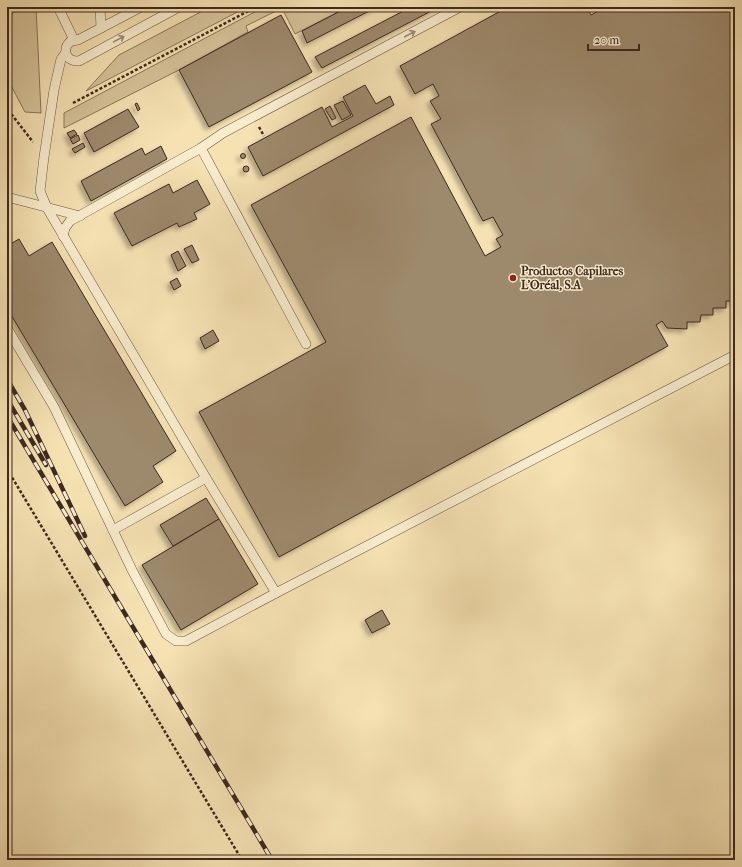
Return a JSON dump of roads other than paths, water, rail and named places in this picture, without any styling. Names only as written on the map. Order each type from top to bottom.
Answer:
[{"type":"lane","points":[[58,7],[74,40]]},
{"type":"lane","points":[[100,7],[101,28]]},
{"type":"lane","points":[[141,7],[78,40],[71,41],[66,46],[66,54],[69,59],[79,61],[179,7]]},
{"type":"lane","points":[[63,236],[65,228],[70,222],[200,148],[223,133],[460,7]]},
{"type":"lane","points":[[66,54],[62,59],[54,90],[40,191],[47,208],[63,236],[276,593]]},
{"type":"lane","points":[[200,148],[306,344]]},
{"type":"lane","points":[[7,197],[80,216]]},
{"type":"lane","points":[[7,328],[54,407],[132,570],[166,634],[176,641],[186,640],[735,355]]},
{"type":"lane","points":[[113,530],[206,478]]},
{"type":"railway","points":[[7,379],[25,410],[85,536]]},
{"type":"railway","points":[[7,399],[46,465]]},
{"type":"railway","points":[[7,416],[272,860]]},
{"type":"place","name":"Productos Capilares L'Oréal, S.A","points":[[513,278]]}]
